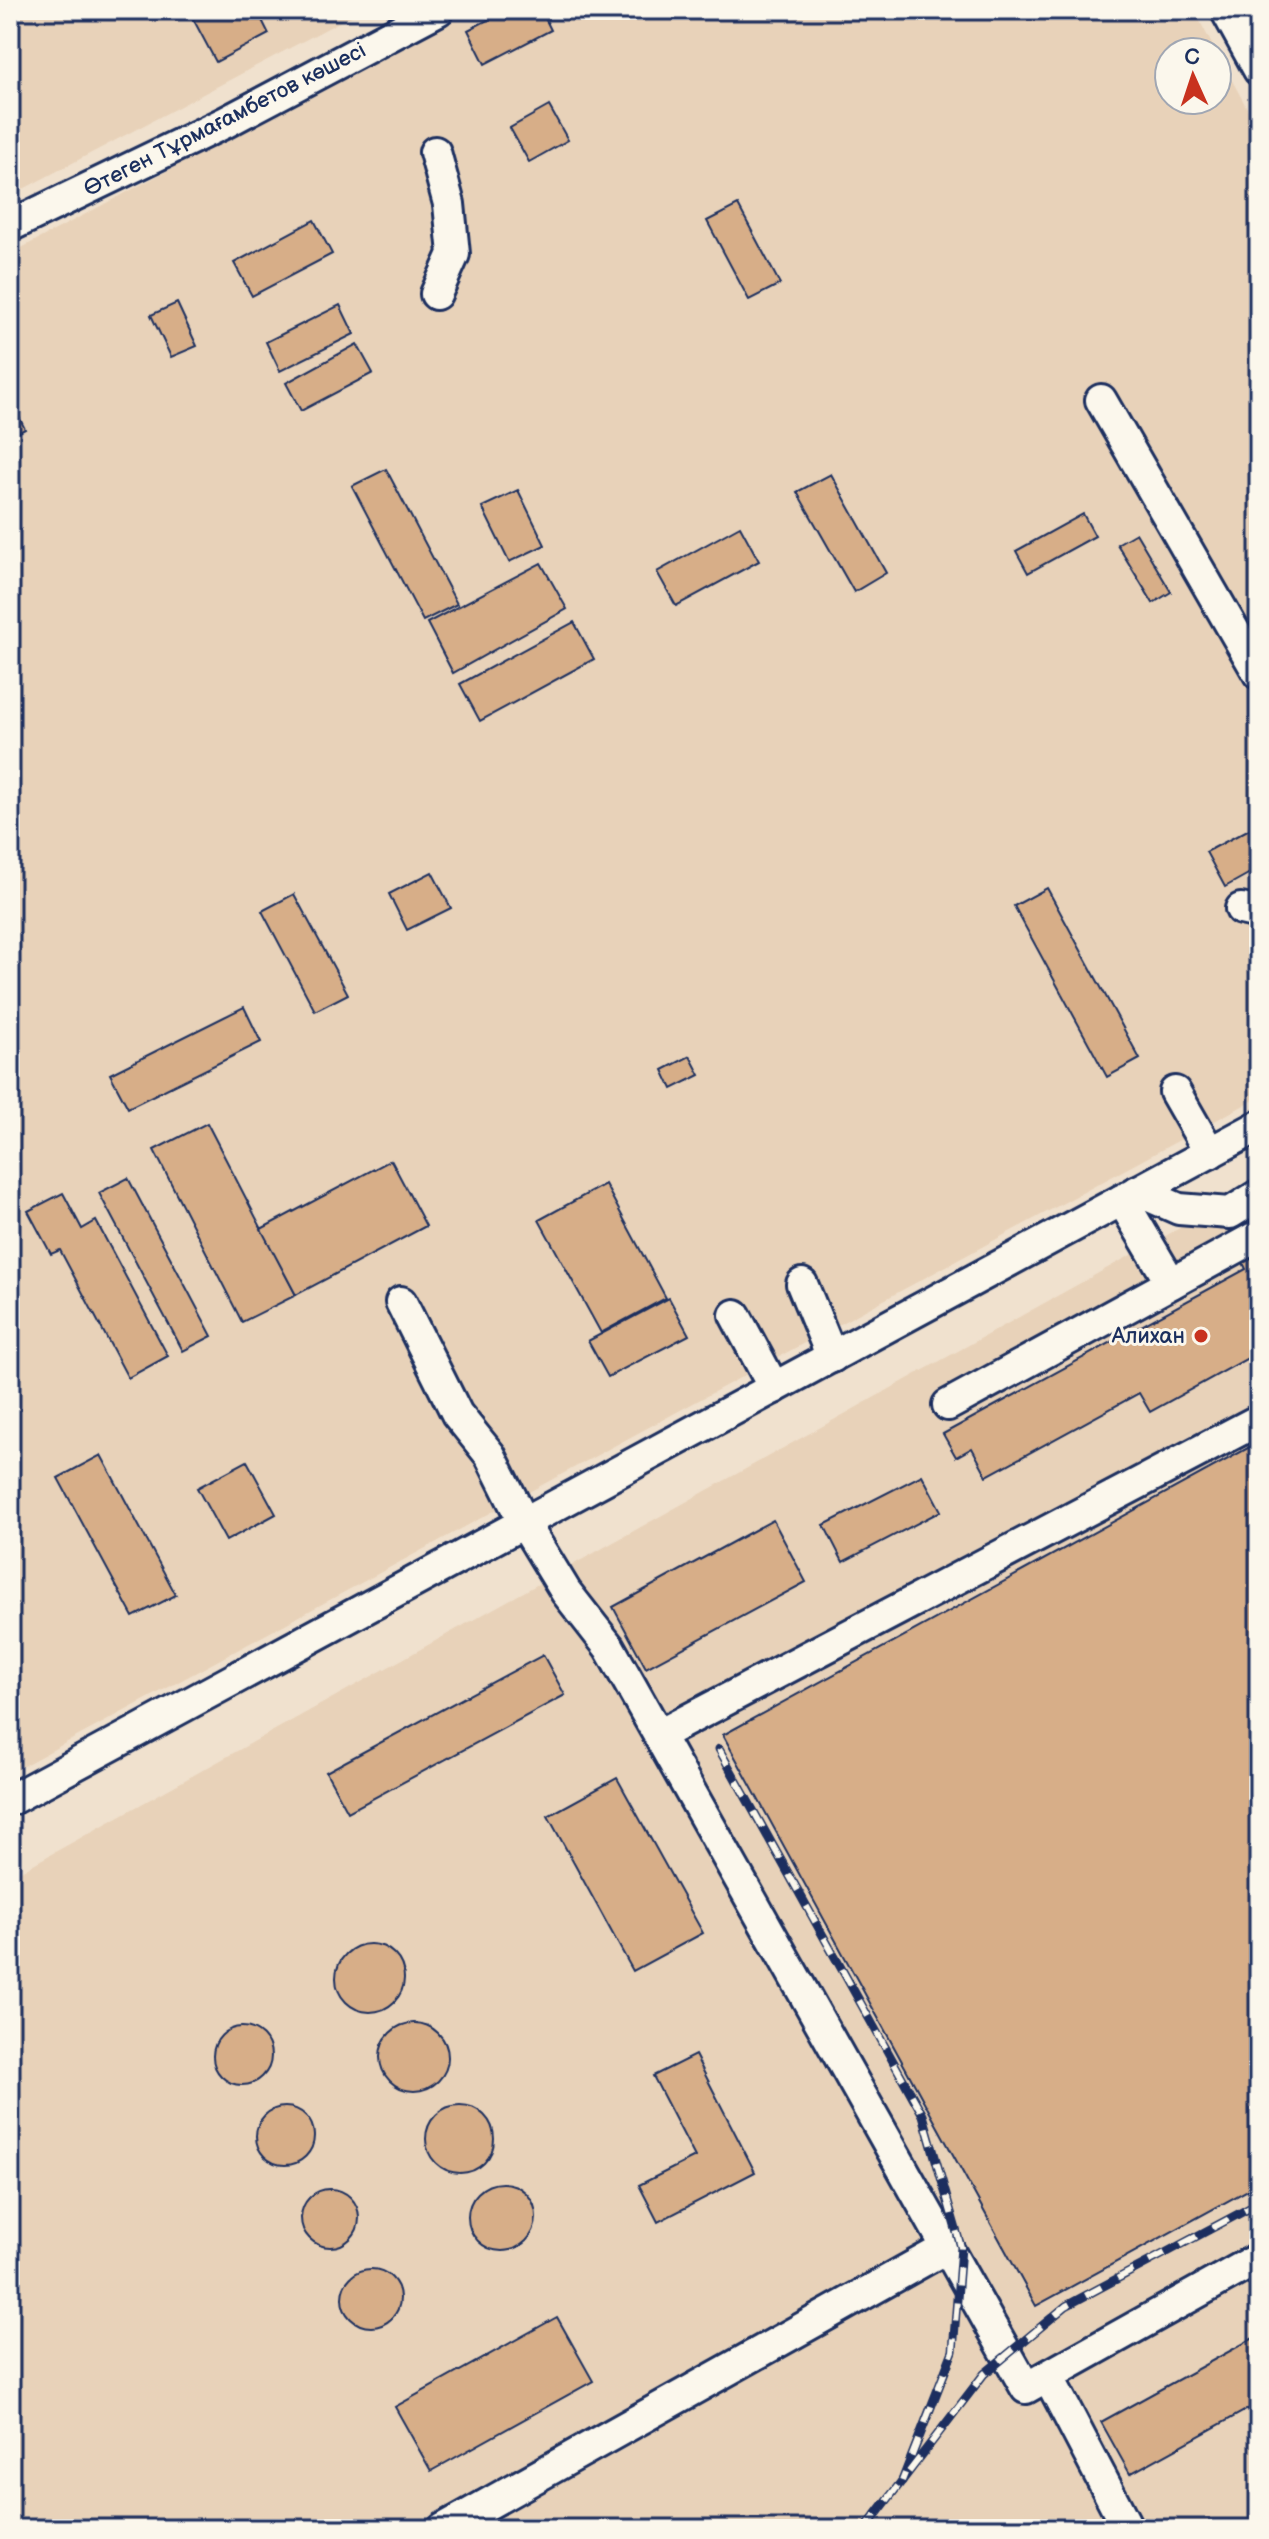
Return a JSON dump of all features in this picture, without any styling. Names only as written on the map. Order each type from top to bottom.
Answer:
[{"type":"street","name":"Өтеген Тұрмағамбетов көшесі","points":[[10,226],[226,122],[438,10]]},
{"type":"street","points":[[1226,10],[1259,70]]},
{"type":"street","points":[[435,152],[449,204],[454,254],[436,294]]},
{"type":"street","points":[[1101,400],[1259,674]]},
{"type":"street","points":[[1175,1092],[1210,1153]]},
{"type":"street","points":[[10,1800],[1259,1126]]},
{"type":"street","points":[[1130,1196],[1179,1209],[1230,1213],[1259,1195]]},
{"type":"street","points":[[1130,1196],[1171,1283]]},
{"type":"street","points":[[948,1405],[1254,1238]]},
{"type":"street","points":[[802,1284],[832,1357]]},
{"type":"street","points":[[401,1302],[457,1414],[490,1455],[524,1523],[566,1592],[609,1647],[1026,2388],[1259,2258]]},
{"type":"street","points":[[735,1315],[774,1388]]},
{"type":"street","points":[[659,1735],[1259,1420]]},
{"type":"street","points":[[443,2529],[946,2248]]},
{"type":"street","points":[[1048,2376],[1128,2529]]},
{"type":"shaded area","points":[[10,10],[362,10],[10,196]]},
{"type":"shaded area","points":[[471,10],[1194,10],[1208,36],[1153,36],[1153,116],[1233,116],[1233,82],[1259,130],[1259,1097],[10,1773],[10,254]]},
{"type":"shaded area","points":[[1259,1184],[1259,2529],[10,2529],[10,1877]]},
{"type":"building","points":[[201,10],[257,10],[269,34],[216,62],[191,15]]},
{"type":"building","points":[[507,10],[541,10],[551,30],[485,64],[468,30]]},
{"type":"building","points":[[549,106],[568,140],[529,162],[510,128]]},
{"type":"building","points":[[738,205],[780,284],[749,300],[707,221]]},
{"type":"building","points":[[314,220],[332,254],[252,296],[234,263]]},
{"type":"building","points":[[177,303],[197,346],[171,357],[151,315]]},
{"type":"building","points":[[340,305],[354,334],[280,371],[266,342]]},
{"type":"building","points":[[357,344],[373,373],[301,411],[286,383]]},
{"type":"building","points":[[10,399],[25,429],[10,437]]},
{"type":"building","points":[[386,469],[457,604],[423,621],[352,486]]},
{"type":"building","points":[[831,474],[886,573],[854,592],[797,492]]},
{"type":"building","points":[[518,490],[545,545],[509,562],[482,507]]},
{"type":"building","points":[[1083,514],[1095,536],[1028,573],[1016,551]]},
{"type":"building","points":[[740,526],[759,561],[676,606],[657,572]]},
{"type":"building","points":[[1136,533],[1171,592],[1153,603],[1117,544]]},
{"type":"building","points":[[541,563],[567,609],[453,673],[427,623]]},
{"type":"building","points":[[574,622],[594,659],[480,721],[460,684]]},
{"type":"building","points":[[1259,824],[1259,868],[1225,887],[1206,852]]},
{"type":"building","points":[[432,872],[451,908],[407,930],[389,894]]},
{"type":"building","points":[[1047,888],[1140,1059],[1107,1077],[1014,906]]},
{"type":"building","points":[[294,894],[348,994],[315,1011],[262,911]]},
{"type":"building","points":[[244,1007],[261,1042],[128,1108],[110,1074]]},
{"type":"building","points":[[690,1056],[700,1075],[672,1089],[663,1070]]},
{"type":"building","points":[[207,1123],[296,1295],[242,1322],[154,1150]]},
{"type":"building","points":[[391,1160],[426,1226],[296,1295],[261,1229]]},
{"type":"building","points":[[128,1178],[212,1336],[183,1351],[99,1193]]},
{"type":"building","points":[[605,1184],[666,1298],[601,1333],[539,1220]]},
{"type":"building","points":[[63,1193],[82,1229],[96,1221],[168,1356],[128,1378],[60,1250],[51,1254],[28,1211]]},
{"type":"building","points":[[1259,1245],[1259,1352],[1150,1412],[1139,1393],[987,1476],[972,1448],[956,1457],[943,1434],[1246,1269],[1240,1256]]},
{"type":"building","points":[[669,1298],[689,1335],[608,1377],[588,1341]]},
{"type":"building","points":[[1259,1442],[1259,2184],[1036,2306],[723,1735]]},
{"type":"building","points":[[101,1455],[176,1595],[133,1617],[58,1478]]},
{"type":"building","points":[[247,1461],[276,1514],[226,1541],[197,1488]]},
{"type":"building","points":[[922,1475],[941,1511],[843,1562],[824,1525]]},
{"type":"building","points":[[773,1520],[806,1582],[646,1668],[613,1607]]},
{"type":"building","points":[[543,1655],[565,1695],[348,1812],[326,1772]]},
{"type":"building","points":[[617,1778],[703,1933],[633,1971],[548,1816]]},
{"type":"building","points":[[363,1944],[377,1944],[389,1949],[399,1959],[404,1978],[399,1997],[389,2007],[377,2012],[363,2012],[351,2007],[341,1997],[336,1985],[336,1971],[341,1959],[351,1949]]},
{"type":"building","points":[[407,2023],[421,2023],[433,2028],[443,2038],[448,2057],[443,2076],[433,2086],[421,2091],[407,2091],[395,2086],[385,2076],[380,2064],[380,2050],[385,2038],[395,2028]]},
{"type":"building","points":[[242,2027],[263,2035],[271,2056],[263,2077],[242,2085],[221,2077],[213,2056],[221,2035]]},
{"type":"building","points":[[695,2055],[755,2172],[658,2222],[639,2185],[695,2157],[653,2076]]},
{"type":"building","points":[[453,2105],[467,2105],[479,2110],[489,2120],[494,2139],[489,2158],[479,2168],[467,2173],[453,2173],[441,2168],[431,2158],[426,2146],[426,2132],[431,2120],[441,2110]]},
{"type":"building","points":[[285,2107],[306,2115],[314,2136],[306,2157],[285,2165],[264,2157],[256,2136],[264,2115]]},
{"type":"building","points":[[495,2183],[509,2183],[521,2188],[531,2198],[536,2217],[531,2236],[521,2246],[509,2251],[495,2251],[483,2246],[473,2236],[468,2224],[468,2210],[473,2198],[483,2188]]},
{"type":"building","points":[[330,2189],[351,2197],[359,2218],[351,2239],[330,2247],[309,2239],[301,2218],[309,2197]]},
{"type":"building","points":[[371,2269],[392,2277],[400,2298],[392,2319],[371,2327],[350,2319],[342,2298],[350,2277]]},
{"type":"building","points":[[557,2317],[593,2381],[431,2471],[395,2407]]},
{"type":"building","points":[[1259,2335],[1259,2403],[1130,2474],[1101,2422]]},
{"type":"railway","points":[[719,1749],[923,2115],[961,2247],[953,2351],[902,2481]]},
{"type":"railway","points":[[865,2529],[984,2374],[1066,2306],[1259,2203]]},
{"type":"place","name":"Алихан","points":[[1201,1336]]}]
